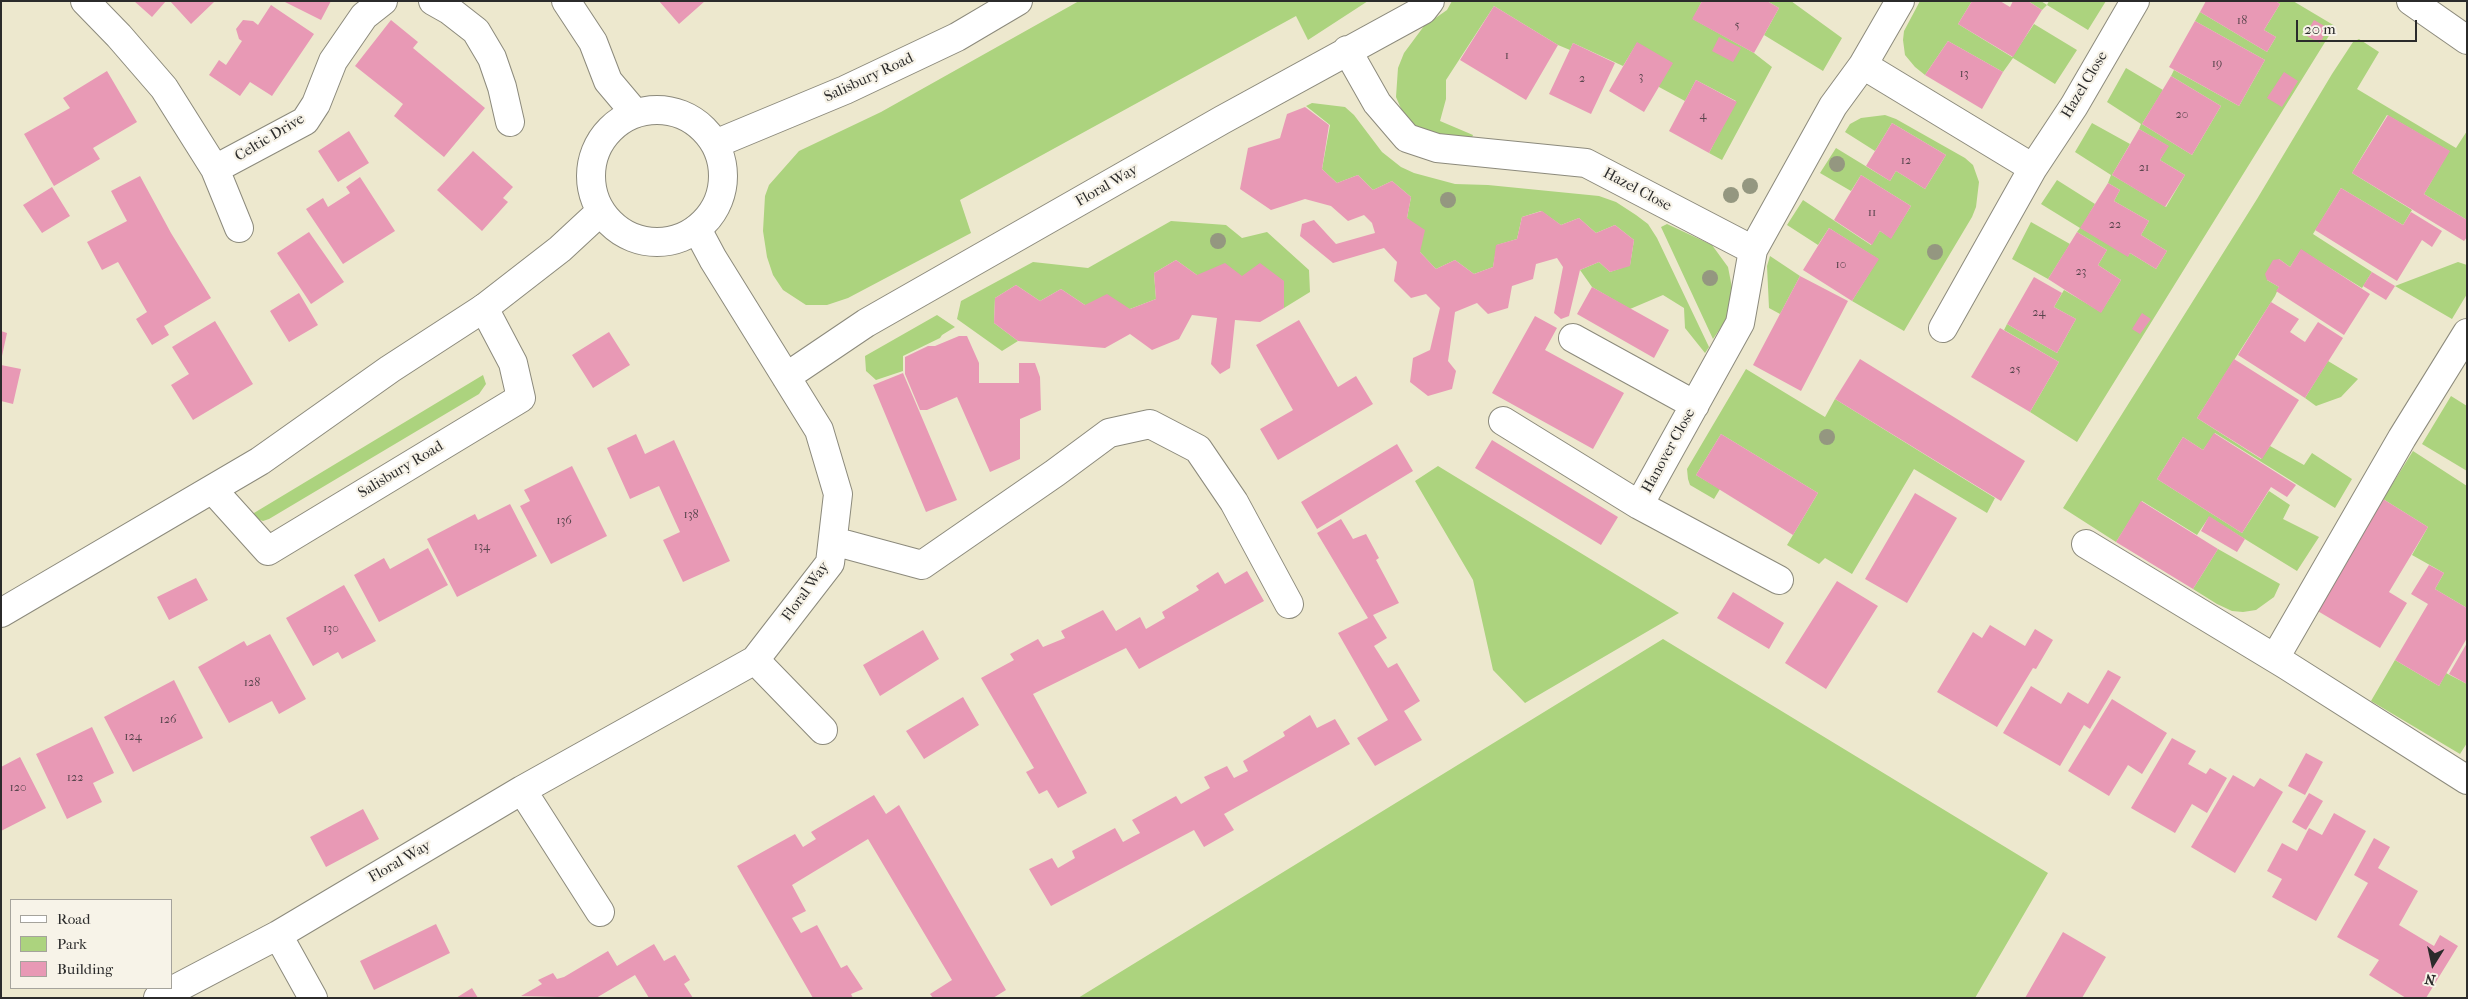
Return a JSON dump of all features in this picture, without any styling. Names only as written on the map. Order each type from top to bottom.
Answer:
[{"type":"street","points":[[85,1],[119,36],[164,88],[215,169],[239,228]]},
{"type":"street","name":"Celtic Drive","points":[[215,169],[304,120],[316,104],[334,61],[364,16],[383,1]]},
{"type":"street","points":[[433,1],[449,10],[476,31],[492,58],[502,87],[510,122]]},
{"type":"street","points":[[566,1],[593,42],[608,80],[635,113]]},
{"type":"street","name":"Salisbury Road","points":[[715,144],[845,90],[957,37],[1018,1]]},
{"type":"street","name":"Floral Way","points":[[786,377],[866,323],[1312,70],[1423,10],[1430,1]]},
{"type":"street","points":[[1753,250],[1833,106],[1863,65],[1900,1]]},
{"type":"street","name":"Hazel Close","points":[[1944,328],[2033,168],[2074,106],[2135,1]]},
{"type":"street","points":[[2411,1],[2467,40]]},
{"type":"street","name":"Hazel Close","points":[[1348,50],[1377,103],[1407,138],[1437,148],[1586,163],[1753,250]]},
{"type":"street","points":[[1863,65],[2033,168]]},
{"type":"street","points":[[653,110],[671,111],[679,114],[702,126],[715,144],[724,170],[722,191],[711,215],[697,229],[681,238],[663,242],[645,241],[628,236],[612,225],[601,211],[593,193],[591,173],[594,154],[604,136],[618,123],[635,113],[653,110]]},
{"type":"street","points":[[1,613],[260,461],[390,369],[484,308],[560,250],[601,211]]},
{"type":"street","name":"Floral Way","points":[[158,998],[278,935],[522,790],[755,660],[830,563],[838,494],[819,430],[718,267],[697,229]]},
{"type":"street","name":"Hanover Close","points":[[1753,250],[1740,323],[1639,505],[1779,580]]},
{"type":"street","name":"Salisbury Road","points":[[213,490],[268,551],[521,398],[513,363],[484,308]]},
{"type":"street","points":[[2275,658],[2402,438],[2467,334]]},
{"type":"street","points":[[1573,338],[1695,405]]},
{"type":"street","points":[[1503,421],[1639,505]]},
{"type":"street","points":[[833,541],[922,565],[1056,473],[1109,433],[1150,424],[1198,449],[1234,502],[1289,604]]},
{"type":"street","points":[[2086,544],[2275,658],[2467,780]]},
{"type":"street","points":[[755,660],[823,730]]},
{"type":"street","points":[[522,790],[600,912]]},
{"type":"street","points":[[278,935],[313,998]]},
{"type":"green space","points":[[1079,1],[1368,1],[1308,40],[1296,16],[960,200],[971,233],[848,298],[827,305],[806,305],[783,290],[773,275],[767,257],[763,231],[765,196],[769,185],[799,151],[881,112]]},
{"type":"green space","points":[[1452,1],[1702,1],[1693,19],[1754,53],[1772,67],[1722,160],[1709,153],[1736,101],[1696,80],[1685,101],[1659,87],[1637,43],[1623,66],[1573,43],[1570,50],[1558,45],[1494,6],[1446,80],[1446,99],[1440,121],[1473,135],[1469,145],[1444,144],[1412,125],[1402,111],[1396,97],[1398,68],[1404,53],[1424,26],[1447,10]]},
{"type":"green space","points":[[1767,1],[1791,1],[1842,38],[1823,71],[1764,35],[1779,8]]},
{"type":"green space","points":[[1920,1],[1972,1],[1958,24],[2012,57],[2034,24],[2077,50],[2055,84],[2013,58],[2003,72],[1948,41],[1925,75],[1905,55],[1903,40],[1904,31]]},
{"type":"green space","points":[[2028,1],[2041,1],[2047,5],[2042,10]]},
{"type":"green space","points":[[2049,1],[2106,1],[2088,30],[2047,5]]},
{"type":"green space","points":[[2276,1],[2293,1],[2335,26],[2077,442],[2030,412],[2059,362],[2004,330],[2007,324],[2057,353],[2076,319],[2054,307],[2064,290],[2101,312],[2121,280],[2098,265],[2107,250],[2077,232],[2080,228],[2041,204],[2057,180],[2095,204],[2081,228],[2128,256],[2130,253],[2156,269],[2167,251],[2141,235],[2149,221],[2114,201],[2120,190],[2108,183],[2111,175],[2075,152],[2092,123],[2130,144],[2112,175],[2166,207],[2185,175],[2160,160],[2168,146],[2139,129],[2141,124],[2107,102],[2126,68],[2163,90],[2142,124],[2192,155],[2221,106],[2171,76],[2174,70],[2239,106],[2265,60],[2195,21],[2200,12],[2267,52],[2276,37],[2264,30],[2280,4]]},
{"type":"green space","points":[[2359,39],[2379,52],[2357,89],[2456,148],[2467,131],[2467,220],[2424,194],[2449,151],[2387,115],[2352,173],[2412,210],[2403,225],[2341,188],[2313,234],[2372,272],[2362,288],[2301,250],[2290,267],[2279,259],[2267,280],[2279,287],[2275,296],[2197,418],[2261,459],[2270,446],[2304,465],[2312,453],[2352,479],[2335,508],[2215,433],[2203,450],[2183,437],[2157,479],[2242,533],[2269,491],[2290,505],[2283,519],[2319,537],[2297,571],[2209,517],[2197,535],[2142,501],[2116,542],[2063,508],[2257,199],[2332,74],[2353,42]]},
{"type":"green space","points":[[1312,103],[1345,107],[1354,115],[1382,152],[1401,167],[1414,173],[1455,184],[1488,185],[1599,196],[1616,202],[1648,224],[1657,238],[1709,347],[1705,353],[1685,328],[1684,308],[1663,295],[1630,309],[1592,287],[1580,270],[1599,262],[1610,272],[1630,265],[1634,240],[1615,225],[1596,233],[1579,218],[1561,225],[1541,211],[1522,217],[1517,239],[1497,245],[1493,267],[1474,274],[1455,260],[1436,269],[1420,252],[1407,218],[1411,197],[1392,181],[1373,190],[1358,175],[1337,183],[1322,169],[1330,125],[1306,106]]},
{"type":"green space","points":[[1885,115],[1896,119],[1965,158],[1973,165],[1979,182],[1976,207],[1972,217],[1904,331],[1852,301],[1878,259],[1829,228],[1818,245],[1787,225],[1803,200],[1871,245],[1880,231],[1891,238],[1911,206],[1861,175],[1851,191],[1820,173],[1836,148],[1890,181],[1896,171],[1925,189],[1946,155],[1892,123],[1875,151],[1845,132],[1850,124],[1861,118]]},
{"type":"green space","points":[[1171,221],[1226,225],[1242,238],[1267,232],[1309,270],[1310,292],[1284,308],[1284,281],[1242,276],[1197,275],[1176,260],[1154,273],[1156,299],[1130,309],[1085,305],[1061,289],[1040,301],[1016,285],[995,298],[994,323],[1018,341],[1002,351],[957,319],[961,301],[1033,262],[1088,268]]},
{"type":"green space","points":[[2031,222],[2070,244],[2048,279],[2012,259]]},
{"type":"green space","points":[[1667,224],[1712,245],[1728,267],[1734,298],[1732,311],[1713,339],[1661,227]]},
{"type":"green space","points":[[1770,256],[1800,276],[1780,314],[1769,308],[1767,266]]},
{"type":"green space","points":[[2458,262],[2467,265],[2467,294],[2452,319],[2395,286]]},
{"type":"green space","points":[[937,315],[955,327],[940,338],[903,356],[903,371],[876,380],[866,371],[865,356]]},
{"type":"green space","points":[[2328,361],[2358,379],[2341,397],[2316,406],[2305,398]]},
{"type":"green space","points":[[1746,369],[1825,417],[1835,399],[1995,498],[1987,513],[1914,469],[1852,574],[1825,558],[1819,564],[1787,545],[1818,493],[1721,434],[1696,475],[1720,489],[1714,499],[1690,485],[1688,479],[1687,469]]},
{"type":"green space","points":[[483,375],[486,384],[479,394],[269,519],[263,521],[249,516]]},
{"type":"green space","points":[[2451,396],[2467,406],[2467,471],[2422,444]]},
{"type":"green space","points":[[2413,451],[2467,486],[2467,608],[2435,589],[2444,573],[2412,555],[2428,527],[2383,499]]},
{"type":"green space","points":[[1438,466],[1679,613],[1525,703],[1493,670],[1473,580],[1415,481]]},
{"type":"green space","points":[[2218,549],[2280,584],[2274,597],[2256,610],[2232,611],[2193,589]]},
{"type":"green space","points":[[1663,639],[2048,873],[1975,998],[1078,998]]},
{"type":"green space","points":[[2395,660],[2439,686],[2446,673],[2467,684],[2467,743],[2460,754],[2371,701]]},
{"type":"building","points":[[134,1],[166,1],[152,17]]},
{"type":"building","points":[[170,1],[213,1],[214,2],[191,24]]},
{"type":"building","points":[[283,1],[331,1],[321,20]]},
{"type":"building","points":[[659,1],[705,1],[679,24]]},
{"type":"building","points":[[1702,1],[1767,1],[1779,8],[1754,53],[1692,19]]},
{"type":"building","points":[[1972,1],[2000,1],[2010,7],[2013,1],[2028,1],[2042,10],[2013,57],[1958,24]]},
{"type":"building","points":[[2206,1],[2276,1],[2280,4],[2264,30],[2276,37],[2267,52],[2200,12]]},
{"type":"building","points":[[271,5],[314,34],[272,96],[250,82],[240,96],[209,75],[219,60],[226,65],[242,41],[239,39],[236,29],[243,20],[253,21],[258,25]]},
{"type":"building","points":[[1494,6],[1558,45],[1526,100],[1460,60]]},
{"type":"building","points":[[391,20],[418,42],[413,48],[485,108],[444,157],[394,116],[403,104],[355,66]]},
{"type":"building","points":[[2314,20],[2328,28],[2320,43],[2305,35]]},
{"type":"building","points":[[2195,21],[2265,60],[2239,106],[2169,67]]},
{"type":"building","points":[[1719,37],[1741,48],[1733,62],[1712,51]]},
{"type":"building","points":[[1948,41],[2003,72],[1982,109],[1925,75]]},
{"type":"building","points":[[1637,42],[1673,63],[1644,112],[1609,91]]},
{"type":"building","points":[[1573,43],[1615,63],[1591,114],[1549,94]]},
{"type":"building","points":[[107,71],[137,122],[93,148],[100,159],[54,186],[24,134],[70,108],[63,98]]},
{"type":"building","points":[[2284,72],[2298,81],[2282,107],[2267,98]]},
{"type":"building","points":[[2171,76],[2221,106],[2192,155],[2142,124]]},
{"type":"building","points":[[1696,80],[1737,102],[1709,153],[1669,131]]},
{"type":"building","points":[[1305,107],[1329,125],[1322,169],[1337,183],[1358,175],[1373,190],[1392,181],[1411,197],[1407,218],[1425,230],[1420,252],[1436,269],[1455,260],[1474,274],[1493,267],[1496,245],[1517,239],[1522,217],[1542,211],[1561,225],[1579,218],[1596,233],[1615,225],[1634,240],[1630,266],[1610,272],[1599,262],[1580,270],[1569,316],[1561,319],[1554,313],[1563,267],[1557,258],[1536,264],[1533,279],[1512,286],[1508,308],[1488,314],[1477,303],[1455,312],[1448,361],[1456,371],[1452,389],[1428,396],[1410,382],[1413,358],[1430,350],[1440,308],[1426,294],[1411,298],[1394,281],[1397,262],[1384,248],[1333,263],[1300,236],[1302,224],[1314,220],[1336,244],[1375,233],[1372,223],[1364,215],[1348,221],[1331,206],[1305,199],[1271,210],[1240,189],[1248,148],[1280,138],[1287,114]]},
{"type":"building","points":[[2388,115],[2450,151],[2424,194],[2467,220],[2467,237],[2464,241],[2352,173]]},
{"type":"building","points":[[1892,123],[1946,155],[1925,189],[1896,171],[1890,181],[1866,166]]},
{"type":"building","points":[[2139,129],[2169,146],[2160,160],[2185,175],[2165,207],[2112,175]]},
{"type":"building","points":[[349,131],[369,163],[338,182],[318,151]]},
{"type":"building","points":[[473,151],[513,187],[503,198],[508,202],[482,231],[437,190]]},
{"type":"building","points":[[1861,175],[1911,206],[1891,239],[1880,231],[1872,245],[1834,220]]},
{"type":"building","points":[[140,176],[171,233],[211,298],[164,326],[169,335],[152,345],[136,319],[147,312],[118,262],[102,270],[87,242],[127,221],[111,191]]},
{"type":"building","points":[[360,177],[395,231],[343,264],[306,209],[323,198],[328,207],[350,193],[346,187]]},
{"type":"building","points":[[2108,183],[2120,190],[2114,201],[2149,221],[2141,235],[2167,251],[2156,269],[2130,253],[2128,257],[2080,228]]},
{"type":"building","points":[[52,187],[70,216],[42,233],[23,205]]},
{"type":"building","points":[[2341,188],[2403,225],[2411,212],[2442,231],[2432,247],[2422,240],[2397,281],[2315,230]]},
{"type":"building","points":[[1829,228],[1879,259],[1852,301],[1803,270]]},
{"type":"building","points":[[309,232],[344,282],[311,304],[277,253]]},
{"type":"building","points":[[2077,232],[2107,250],[2098,265],[2121,280],[2101,313],[2048,279]]},
{"type":"building","points":[[2301,249],[2370,294],[2344,335],[2276,291],[2279,287],[2267,280],[2265,274],[2273,260],[2279,259],[2290,267]]},
{"type":"building","points":[[1176,260],[1197,275],[1225,263],[1242,276],[1260,263],[1284,281],[1284,308],[1260,322],[1235,320],[1230,368],[1220,374],[1211,364],[1217,318],[1192,315],[1179,339],[1152,350],[1130,334],[1105,348],[1018,341],[994,323],[995,298],[1016,285],[1040,301],[1061,289],[1085,305],[1107,294],[1130,309],[1156,299],[1154,273]]},
{"type":"building","points":[[2372,272],[2395,286],[2386,300],[2363,286]]},
{"type":"building","points":[[1800,276],[1848,301],[1801,391],[1753,365]]},
{"type":"building","points":[[2034,277],[2062,293],[2054,307],[2076,319],[2057,353],[2007,324]]},
{"type":"building","points":[[1592,287],[1669,330],[1654,358],[1577,314]]},
{"type":"building","points":[[299,293],[318,325],[289,342],[270,311]]},
{"type":"building","points":[[2271,302],[2299,319],[2290,332],[2305,342],[2318,322],[2343,338],[2305,398],[2238,355]]},
{"type":"building","points":[[2142,313],[2151,319],[2140,334],[2132,329]]},
{"type":"building","points":[[1535,316],[1557,328],[1545,350],[1624,393],[1593,449],[1492,393]]},
{"type":"building","points":[[1299,320],[1338,387],[1356,376],[1373,404],[1278,460],[1260,429],[1293,410],[1256,345]]},
{"type":"building","points":[[215,321],[253,384],[193,420],[171,385],[189,374],[172,347]]},
{"type":"building","points":[[2000,328],[2059,362],[2030,412],[1971,377]]},
{"type":"building","points":[[1,331],[7,333],[2,356],[1,356]]},
{"type":"building","points":[[609,332],[630,365],[593,388],[572,355]]},
{"type":"building","points":[[959,336],[967,336],[979,363],[979,383],[1019,383],[1019,363],[1035,363],[1040,377],[1041,410],[1020,419],[1020,459],[990,472],[957,397],[927,410],[920,410],[905,374],[905,357],[928,346],[935,346]]},
{"type":"building","points":[[1860,359],[2025,461],[2001,501],[1835,399]]},
{"type":"building","points":[[2234,359],[2299,400],[2262,459],[2197,418]]},
{"type":"building","points":[[1,365],[21,369],[13,404],[1,401]]},
{"type":"building","points":[[903,373],[957,500],[926,512],[873,385]]},
{"type":"building","points":[[2214,433],[2296,485],[2287,497],[2271,487],[2242,533],[2157,479],[2183,437],[2203,450]]},
{"type":"building","points":[[636,434],[645,454],[674,440],[730,561],[683,582],[663,540],[680,532],[659,486],[630,499],[607,448]]},
{"type":"building","points":[[1721,434],[1818,493],[1793,535],[1696,475]]},
{"type":"building","points":[[1492,440],[1618,517],[1601,545],[1475,468]]},
{"type":"building","points":[[1397,444],[1413,471],[1317,529],[1301,502]]},
{"type":"building","points":[[572,466],[607,536],[551,564],[520,506],[530,501],[524,490]]},
{"type":"building","points":[[1915,493],[1957,518],[1907,603],[1865,579]]},
{"type":"building","points":[[2383,499],[2428,527],[2389,592],[2407,603],[2380,648],[2316,610]]},
{"type":"building","points":[[2141,501],[2218,549],[2193,589],[2116,542]]},
{"type":"building","points":[[510,504],[537,556],[457,597],[427,539],[475,514],[478,520]]},
{"type":"building","points":[[2209,516],[2245,539],[2237,552],[2201,531]]},
{"type":"building","points":[[1341,519],[1353,539],[1366,534],[1379,558],[1376,560],[1399,603],[1373,615],[1387,638],[1374,646],[1388,668],[1397,663],[1420,701],[1404,711],[1422,740],[1375,766],[1357,738],[1388,720],[1338,633],[1368,618],[1317,533]]},
{"type":"building","points":[[428,548],[448,585],[379,622],[354,575],[384,558],[390,569]]},
{"type":"building","points":[[2429,565],[2444,573],[2435,589],[2467,608],[2467,638],[2439,686],[2395,660],[2428,604],[2411,594]]},
{"type":"building","points":[[1247,571],[1264,601],[1139,669],[1126,648],[1033,694],[1087,793],[1058,808],[1047,790],[1039,794],[1026,772],[1034,768],[981,678],[1014,660],[1010,654],[1038,639],[1043,647],[1065,638],[1061,631],[1103,610],[1116,631],[1140,617],[1146,629],[1165,618],[1162,612],[1199,590],[1196,586],[1218,572],[1225,584]]},
{"type":"building","points":[[196,578],[208,600],[169,620],[157,597]]},
{"type":"building","points":[[1837,581],[1878,606],[1826,689],[1785,663]]},
{"type":"building","points":[[344,585],[376,641],[342,659],[338,652],[313,666],[286,618]]},
{"type":"building","points":[[1733,592],[1784,623],[1769,649],[1717,618]]},
{"type":"building","points":[[1990,625],[2025,646],[2035,629],[2053,640],[2036,669],[2033,668],[1997,727],[1937,692],[1973,632],[1982,638]]},
{"type":"building","points":[[923,630],[939,659],[880,696],[863,665]]},
{"type":"building","points":[[270,634],[306,699],[279,714],[272,701],[229,723],[198,667],[244,641],[247,646]]},
{"type":"building","points":[[2467,643],[2467,684],[2449,674]]},
{"type":"building","points":[[2108,670],[2121,677],[2090,729],[2084,725],[2060,766],[2003,733],[2031,686],[2061,704],[2068,692],[2088,704]]},
{"type":"building","points":[[174,680],[203,738],[133,772],[104,717]]},
{"type":"building","points":[[963,697],[979,725],[924,759],[906,731]]},
{"type":"building","points":[[2112,699],[2167,733],[2142,774],[2128,765],[2109,796],[2068,771]]},
{"type":"building","points":[[1310,715],[1317,728],[1335,719],[1350,744],[1224,814],[1234,830],[1204,847],[1194,830],[1051,906],[1029,869],[1052,858],[1058,868],[1075,858],[1072,851],[1115,828],[1123,842],[1140,833],[1132,820],[1176,796],[1181,804],[1210,788],[1204,777],[1227,766],[1234,778],[1248,771],[1243,761],[1285,736],[1283,732]]},
{"type":"building","points":[[92,727],[114,773],[93,783],[102,802],[67,819],[36,754]]},
{"type":"building","points":[[2172,738],[2196,751],[2188,764],[2206,774],[2210,768],[2227,778],[2207,813],[2192,804],[2175,833],[2131,808]]},
{"type":"building","points":[[2306,753],[2323,762],[2305,795],[2288,786]]},
{"type":"building","points":[[20,757],[46,808],[1,831],[1,767]]},
{"type":"building","points":[[2233,775],[2254,787],[2260,778],[2283,792],[2235,873],[2191,847]]},
{"type":"building","points":[[2309,793],[2323,801],[2306,830],[2292,822]]},
{"type":"building","points":[[874,795],[886,814],[899,805],[1006,990],[993,998],[933,998],[930,994],[952,980],[868,839],[792,885],[806,911],[792,918],[801,933],[817,925],[841,968],[847,965],[863,989],[851,994],[853,998],[813,998],[737,866],[795,834],[803,847],[816,839],[811,832]]},
{"type":"building","points":[[363,809],[379,839],[326,867],[310,837]]},
{"type":"building","points":[[2334,813],[2366,831],[2316,921],[2272,897],[2282,879],[2267,871],[2282,843],[2297,851],[2309,828],[2322,835]]},
{"type":"building","points":[[2374,838],[2390,847],[2378,868],[2418,891],[2399,925],[2434,946],[2440,935],[2458,946],[2426,998],[2406,998],[2369,975],[2379,960],[2337,937],[2368,883],[2354,875]]},
{"type":"building","points":[[436,924],[450,953],[374,990],[360,961]]},
{"type":"building","points":[[2063,932],[2106,957],[2082,998],[2025,998]]},
{"type":"building","points":[[654,944],[664,961],[675,955],[690,980],[684,984],[693,998],[649,998],[635,975],[596,998],[521,996],[542,984],[538,980],[553,973],[557,979],[564,977],[608,951],[617,966]]},
{"type":"building","points":[[472,988],[478,998],[456,998]]}]
